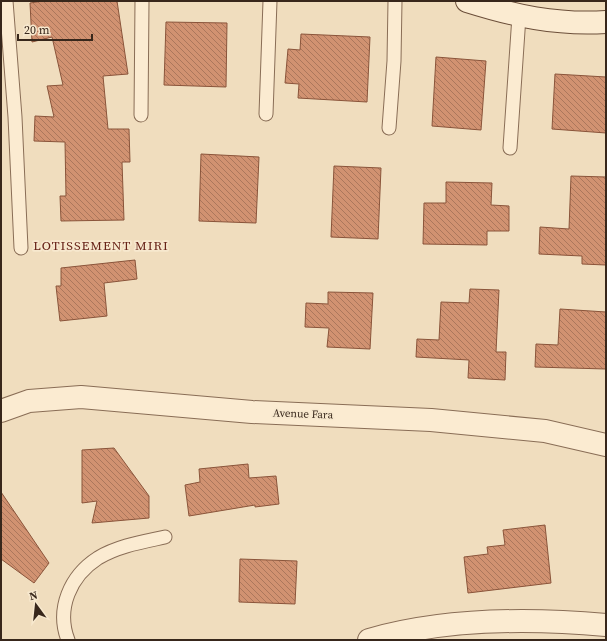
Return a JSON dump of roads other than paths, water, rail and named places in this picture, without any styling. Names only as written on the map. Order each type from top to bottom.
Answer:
[{"type":"street","points":[[467,1],[519,16],[579,24],[606,22]]},
{"type":"street","name":"Avenue Fara","points":[[1,411],[29,401],[81,397],[252,412],[430,420],[545,431],[606,445]]},
{"type":"street","points":[[369,640],[398,632],[463,624],[560,621],[606,625]]},
{"type":"lane","points":[[6,1],[15,117],[21,248]]},
{"type":"lane","points":[[141,115],[142,1]]},
{"type":"lane","points":[[266,114],[270,1]]},
{"type":"lane","points":[[389,128],[394,61],[395,1]]},
{"type":"lane","points":[[510,148],[519,16]]},
{"type":"lane","points":[[68,640],[63,615],[71,586],[81,572],[97,558],[115,550],[165,537]]},
{"type":"district","name":"LOTISSEMENT MIRI","points":[[101,245]]}]
